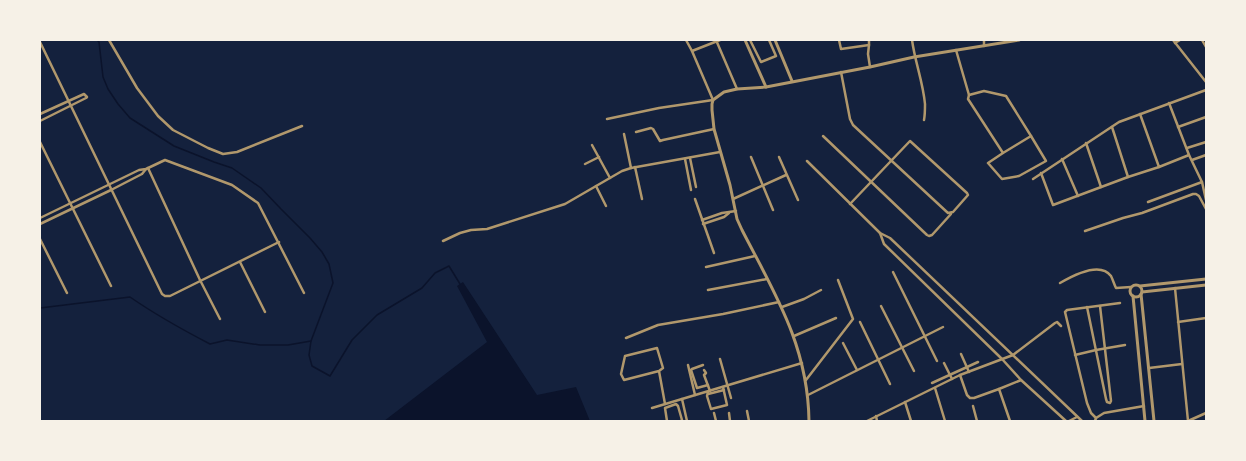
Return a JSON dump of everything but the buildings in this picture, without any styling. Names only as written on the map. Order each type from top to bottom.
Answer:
[{"type":"street","points":[[109,40],[137,88],[158,116],[173,130],[208,148],[223,154],[237,152],[302,126]]},
{"type":"street","points":[[686,40],[713,100],[712,110],[714,129],[742,230],[782,307],[794,336],[806,380],[809,421]]},
{"type":"street","points":[[692,51],[718,40],[737,89]]},
{"type":"street","points":[[745,40],[766,87]]},
{"type":"street","points":[[750,40],[761,62],[776,56],[769,40]]},
{"type":"street","points":[[775,40],[792,81]]},
{"type":"street","points":[[840,40],[842,49],[870,45]]},
{"type":"street","points":[[869,40],[870,45],[868,54],[870,67]]},
{"type":"street","points":[[912,40],[914,57],[920,74],[925,104],[924,120]]},
{"type":"street","points":[[984,40],[984,46]]},
{"type":"street","points":[[607,119],[659,108],[713,100],[724,92],[737,89],[766,87],[914,57],[1019,40]]},
{"type":"street","points":[[1180,40],[1174,41],[1206,82]]},
{"type":"street","points":[[1202,40],[1206,47]]},
{"type":"street","points":[[40,42],[162,294],[165,296],[170,296],[279,242]]},
{"type":"street","points":[[956,50],[969,95],[968,99],[1003,153]]},
{"type":"street","points":[[841,71],[850,119],[853,125],[948,214],[951,214]]},
{"type":"street","points":[[1033,179],[1119,122],[1206,90]]},
{"type":"street","points":[[969,95],[984,91],[1006,96],[1031,136],[1046,161],[1019,176],[1002,179],[988,163],[1031,136]]},
{"type":"street","points":[[40,114],[84,94],[87,97],[40,120]]},
{"type":"street","points":[[1170,103],[1189,155],[1202,182],[1206,200]]},
{"type":"street","points":[[1140,114],[1160,167]]},
{"type":"street","points":[[1178,127],[1206,118]]},
{"type":"street","points":[[1112,127],[1128,177]]},
{"type":"street","points":[[636,132],[651,128],[658,139],[663,140],[714,129]]},
{"type":"street","points":[[624,134],[630,168]]},
{"type":"street","points":[[823,136],[870,182],[929,236],[932,235],[968,195],[910,141],[892,161],[870,182],[850,204]]},
{"type":"street","points":[[40,142],[111,286]]},
{"type":"street","points":[[1187,148],[1206,142]]},
{"type":"street","points":[[1086,143],[1101,187]]},
{"type":"street","points":[[592,145],[610,178]]},
{"type":"street","points":[[443,241],[460,233],[471,230],[487,229],[565,204],[622,171],[630,168],[720,152]]},
{"type":"street","points":[[1041,173],[1053,205],[1128,177],[1160,167],[1189,155]]},
{"type":"street","points":[[1192,160],[1206,155]]},
{"type":"street","points":[[585,164],[599,156]]},
{"type":"street","points":[[751,157],[773,210]]},
{"type":"street","points":[[779,157],[798,200]]},
{"type":"street","points":[[690,158],[696,187]]},
{"type":"street","points":[[685,159],[692,190]]},
{"type":"street","points":[[1062,159],[1078,196]]},
{"type":"street","points":[[40,218],[139,170],[165,160],[232,185],[258,203],[304,293]]},
{"type":"street","points":[[807,161],[880,233],[890,238],[1082,421]]},
{"type":"street","points":[[635,167],[642,199]]},
{"type":"street","points":[[40,224],[112,190],[142,174],[147,168]]},
{"type":"street","points":[[147,168],[220,319]]},
{"type":"street","points":[[733,200],[786,175]]},
{"type":"street","points":[[1148,202],[1202,182]]},
{"type":"street","points":[[596,186],[606,206]]},
{"type":"street","points":[[1085,231],[1142,213],[1193,194],[1199,196],[1206,209]]},
{"type":"street","points":[[695,199],[714,253]]},
{"type":"street","points":[[702,220],[722,213],[736,211]]},
{"type":"street","points":[[704,224],[724,217],[729,213]]},
{"type":"street","points":[[880,233],[884,244],[1002,359],[1021,380],[1066,421]]},
{"type":"street","points":[[40,239],[67,294]]},
{"type":"street","points":[[706,268],[756,256]]},
{"type":"street","points":[[240,262],[265,312]]},
{"type":"street","points":[[1060,283],[1085,271],[1104,271],[1110,276],[1116,288],[1131,288],[1135,285],[1140,286],[1206,279]]},
{"type":"street","points":[[893,272],[937,361]]},
{"type":"street","points":[[708,290],[767,279]]},
{"type":"street","points":[[806,380],[853,319],[838,280]]},
{"type":"street","points":[[1140,286],[1142,290],[1154,421]]},
{"type":"street","points":[[1133,296],[1137,297],[1142,293],[1175,288],[1206,286]]},
{"type":"street","points":[[1131,288],[1130,292],[1133,296],[1145,421]]},
{"type":"street","points":[[1175,288],[1188,421],[1206,413]]},
{"type":"street","points":[[782,307],[804,299],[821,290]]},
{"type":"street","points":[[626,338],[658,325],[723,314],[779,302]]},
{"type":"street","points":[[1120,303],[1067,310],[1065,312],[1090,413],[1096,420],[1104,414],[1144,406]]},
{"type":"street","points":[[881,306],[914,371]]},
{"type":"street","points":[[1087,307],[1106,399],[1107,402],[1110,403],[1100,306]]},
{"type":"street","points":[[794,336],[836,318]]},
{"type":"street","points":[[1178,322],[1206,318]]},
{"type":"street","points":[[860,322],[890,384]]},
{"type":"street","points":[[868,421],[960,375],[1013,355],[1057,322],[1061,326]]},
{"type":"street","points":[[808,395],[943,327]]},
{"type":"street","points":[[843,342],[857,370]]},
{"type":"street","points":[[1076,355],[1125,345]]},
{"type":"street","points":[[656,348],[658,349],[663,368],[659,371],[624,380],[621,374],[625,356],[656,348]]},
{"type":"street","points":[[961,354],[969,372]]},
{"type":"street","points":[[720,358],[731,398]]},
{"type":"street","points":[[932,383],[978,362]]},
{"type":"street","points":[[652,408],[723,389],[727,386],[802,363]]},
{"type":"street","points":[[944,363],[952,379]]},
{"type":"street","points":[[1149,368],[1182,364]]},
{"type":"street","points":[[688,365],[696,395]]},
{"type":"street","points":[[703,365],[692,368],[691,370],[697,388],[708,385]]},
{"type":"street","points":[[704,370],[706,373],[704,375],[709,392],[707,396],[711,409],[727,405],[723,389]]},
{"type":"street","points":[[659,371],[665,404]]},
{"type":"street","points":[[960,375],[967,395],[970,398],[1000,389],[1021,380]]},
{"type":"street","points":[[935,388],[945,421]]},
{"type":"street","points":[[1000,389],[1010,421]]},
{"type":"street","points":[[682,399],[687,421]]},
{"type":"street","points":[[905,402],[911,421]]},
{"type":"street","points":[[667,421],[666,407],[676,404],[682,420],[681,421]]},
{"type":"street","points":[[973,406],[977,421]]},
{"type":"street","points":[[679,410],[684,408]]},
{"type":"street","points":[[747,411],[749,421]]},
{"type":"street","points":[[714,413],[716,421]]},
{"type":"street","points":[[729,413],[730,421]]},
{"type":"street","points":[[876,416],[877,421]]},
{"type":"street","points":[[1069,421],[1077,417]]},
{"type":"water","points":[[463,282],[537,395],[576,387],[590,421],[384,421],[487,342],[457,286]]},
{"type":"waterway","points":[[97,40],[99,42],[103,77],[108,89],[130,118],[174,146],[232,168],[261,188],[322,252],[329,264],[333,283],[311,341],[309,355],[312,366],[330,376],[352,340],[377,315],[422,288],[435,273],[449,266],[460,284]]},
{"type":"waterway","points":[[40,308],[130,297],[170,322],[210,344],[227,340],[260,345],[288,345],[311,341]]}]
